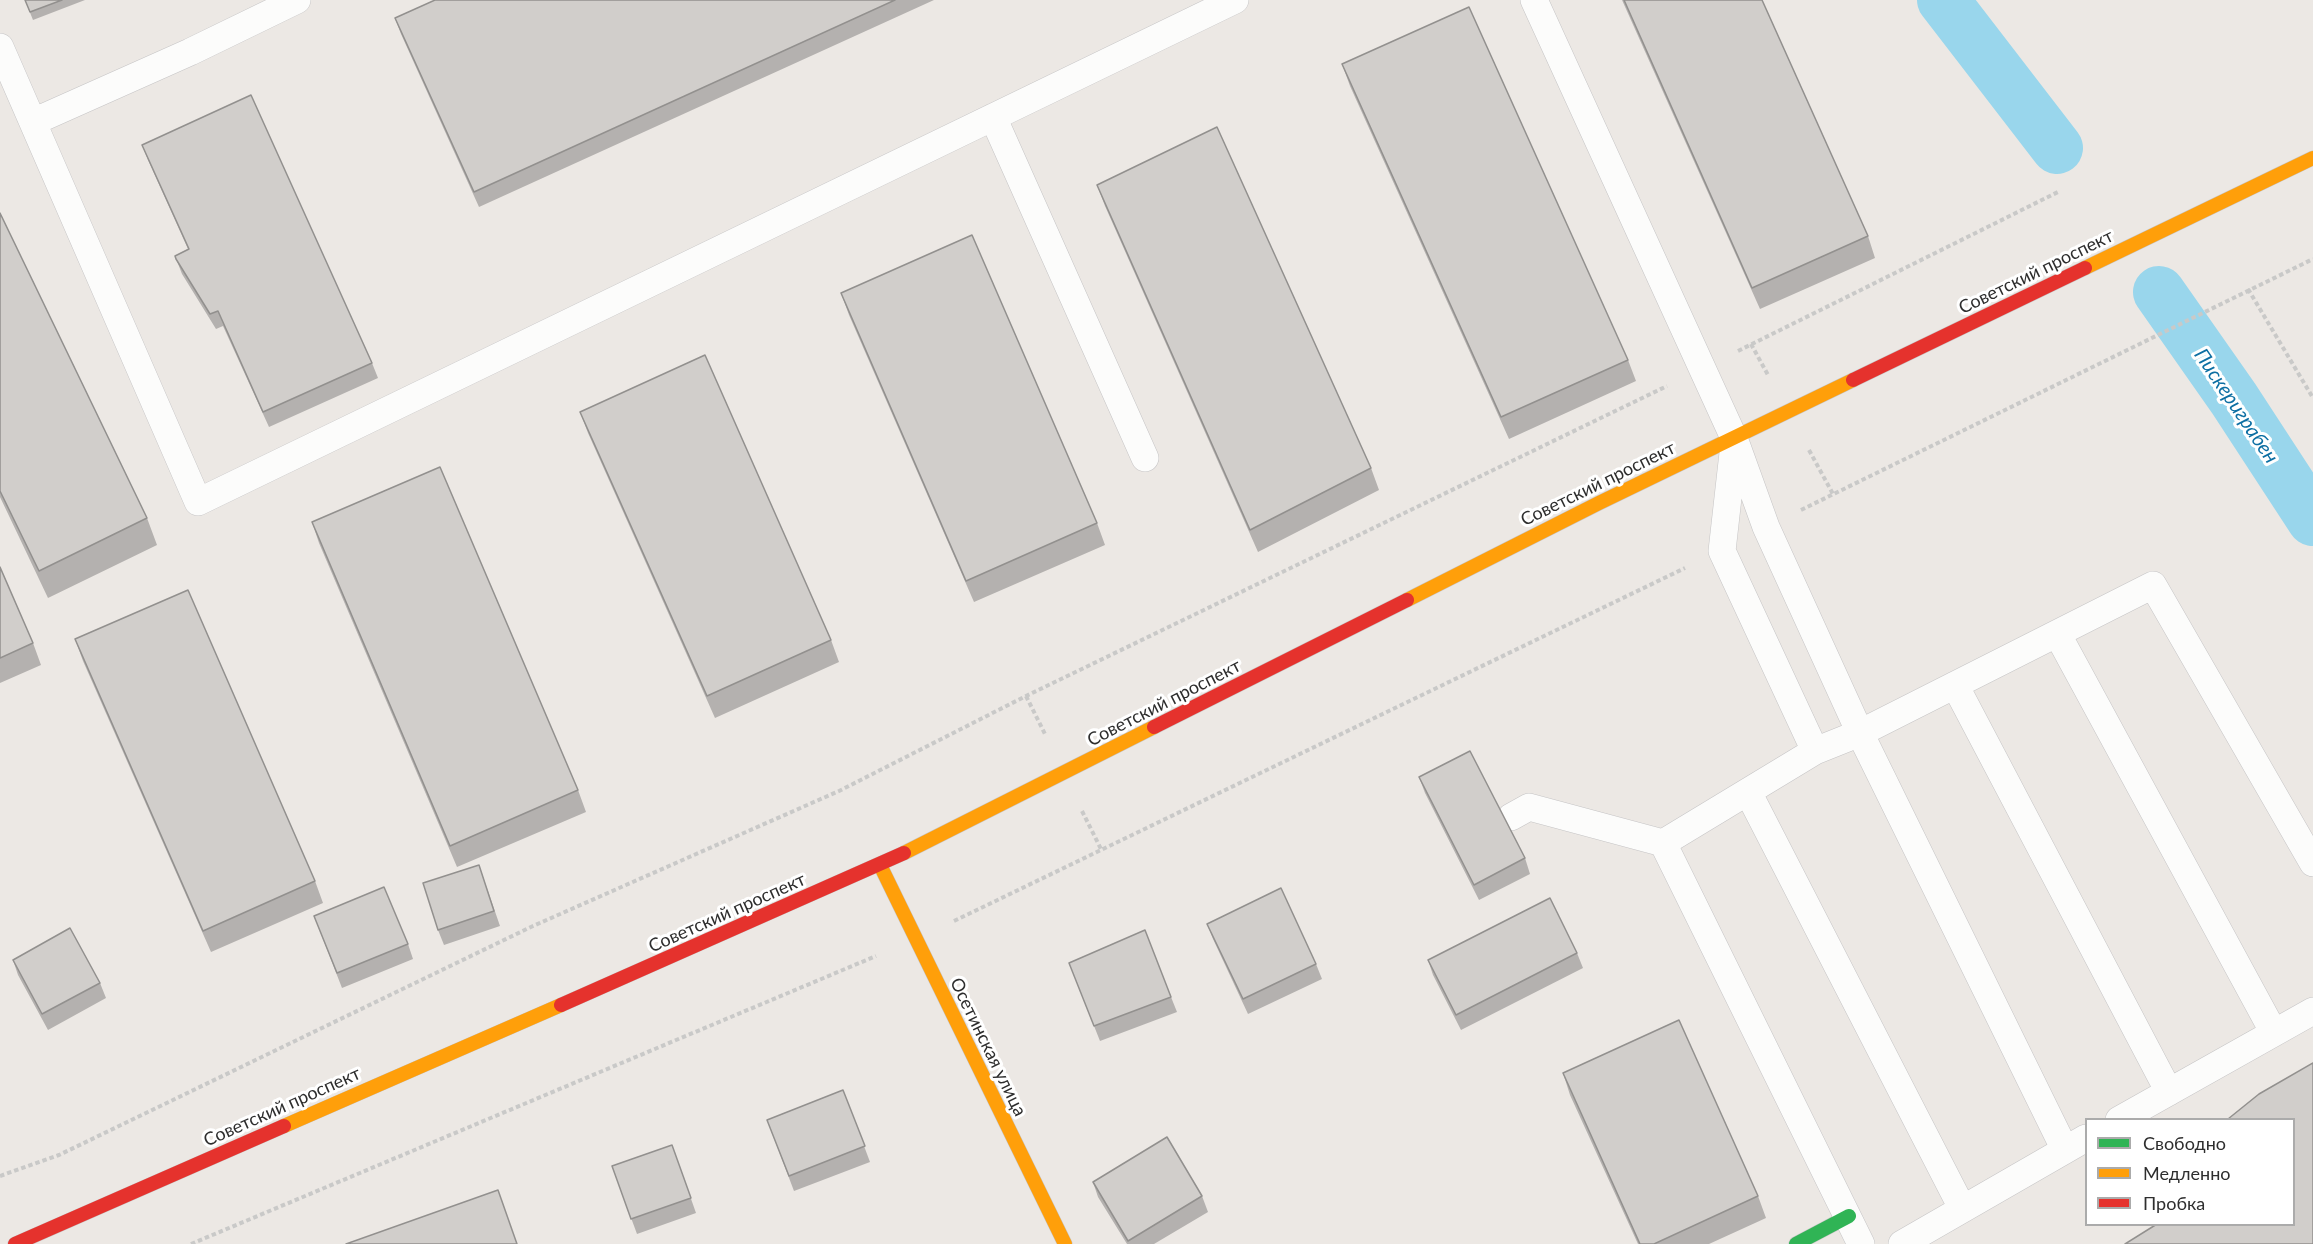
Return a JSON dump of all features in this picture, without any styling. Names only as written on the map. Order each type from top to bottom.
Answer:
[{"type":"main road","name":"Советский проспект","points":[[15,1244],[880,865],[1609,499],[2313,158]]},
{"type":"main road","name":"Осетинская улица","points":[[880,865],[1065,1244]]},
{"type":"main road","points":[[1796,1244],[1849,1216]]},
{"type":"lane","points":[[33,122],[190,52],[297,0]]},
{"type":"lane","points":[[0,47],[198,502],[1234,0]]},
{"type":"lane","points":[[1534,0],[1734,438],[1766,527],[1860,733],[2076,1144],[1902,1244]]},
{"type":"lane","points":[[993,117],[1145,458]]},
{"type":"lane","points":[[1734,438],[1722,550],[1815,751]]},
{"type":"lane","points":[[1511,817],[1528,807],[1664,843],[1815,751],[1860,733],[2153,585],[2313,863]]},
{"type":"lane","points":[[2058,635],[2274,1033]]},
{"type":"lane","points":[[1955,685],[2169,1092]]},
{"type":"lane","points":[[1748,792],[1962,1208]]},
{"type":"lane","points":[[1664,843],[1861,1244]]},
{"type":"lane","points":[[2121,1118],[2313,1011]]},
{"type":"path","points":[[0,1176],[58,1155],[533,926],[839,791],[1026,696],[1702,369],[2060,191]]},
{"type":"path","points":[[1766,527],[2313,259]]},
{"type":"path","points":[[2248,290],[2313,398]]},
{"type":"path","points":[[191,1244],[916,939],[1722,550]]},
{"type":"building","points":[[25,0],[62,0],[30,12]]},
{"type":"building","points":[[435,0],[895,0],[474,192],[395,18]]},
{"type":"building","points":[[1624,0],[1762,0],[1868,236],[1752,288]]},
{"type":"building","points":[[1469,7],[1628,360],[1501,417],[1342,64]]},
{"type":"building","points":[[251,95],[372,363],[263,412],[218,311],[210,314],[176,259],[175,256],[189,249],[142,145]]},
{"type":"building","points":[[1217,127],[1371,468],[1250,530],[1097,185]]},
{"type":"building","points":[[0,213],[147,518],[39,571],[0,491]]},
{"type":"building","points":[[972,235],[1097,523],[966,581],[841,293]]},
{"type":"building","points":[[705,355],[831,640],[707,696],[580,412]]},
{"type":"building","points":[[440,467],[578,790],[450,846],[312,522]]},
{"type":"building","points":[[0,567],[33,643],[0,658]]},
{"type":"building","points":[[188,590],[315,881],[203,931],[75,639]]},
{"type":"building","points":[[1470,751],[1525,858],[1474,885],[1419,777]]},
{"type":"building","points":[[479,865],[494,911],[438,930],[423,883]]},
{"type":"building","points":[[384,887],[408,944],[337,973],[314,916]]},
{"type":"building","points":[[1281,888],[1316,964],[1243,999],[1207,924]]},
{"type":"building","points":[[1550,898],[1577,953],[1456,1015],[1428,960]]},
{"type":"building","points":[[70,928],[100,983],[42,1014],[13,960]]},
{"type":"building","points":[[1145,930],[1171,997],[1094,1026],[1069,963]]},
{"type":"building","points":[[1679,1020],[1758,1196],[1654,1244],[1640,1244],[1563,1073]]},
{"type":"building","points":[[2313,1063],[2313,1244],[2125,1244],[2154,1226],[2295,1226],[2295,1118],[2229,1118],[2259,1094]]},
{"type":"building","points":[[843,1090],[865,1146],[789,1176],[767,1120]]},
{"type":"building","points":[[1167,1137],[1202,1196],[1128,1241],[1093,1182]]},
{"type":"building","points":[[672,1145],[691,1198],[631,1219],[612,1166]]},
{"type":"building","points":[[498,1190],[517,1244],[346,1244]]},
{"type":"waterway","name":"Пискериграбен","points":[[1943,0],[2057,148]]},
{"type":"waterway","name":"Пискериграбен","points":[[2159,292],[2234,399],[2313,520]]},
{"type":"traffic: fast","points":[[1796,1244],[1849,1216]]},
{"type":"traffic: slow","points":[[2085,268],[2313,158]]},
{"type":"traffic: slow","points":[[1407,600],[1599,503],[1853,380]]},
{"type":"traffic: slow","points":[[904,853],[1154,727]]},
{"type":"traffic: slow","points":[[880,865],[1065,1244]]},
{"type":"traffic: slow","points":[[284,1126],[561,1005]]},
{"type":"traffic: jam","points":[[1853,380],[2085,268]]},
{"type":"traffic: jam","points":[[1154,727],[1407,600]]},
{"type":"traffic: jam","points":[[561,1005],[904,853]]},
{"type":"traffic: jam","points":[[15,1244],[284,1126]]}]
